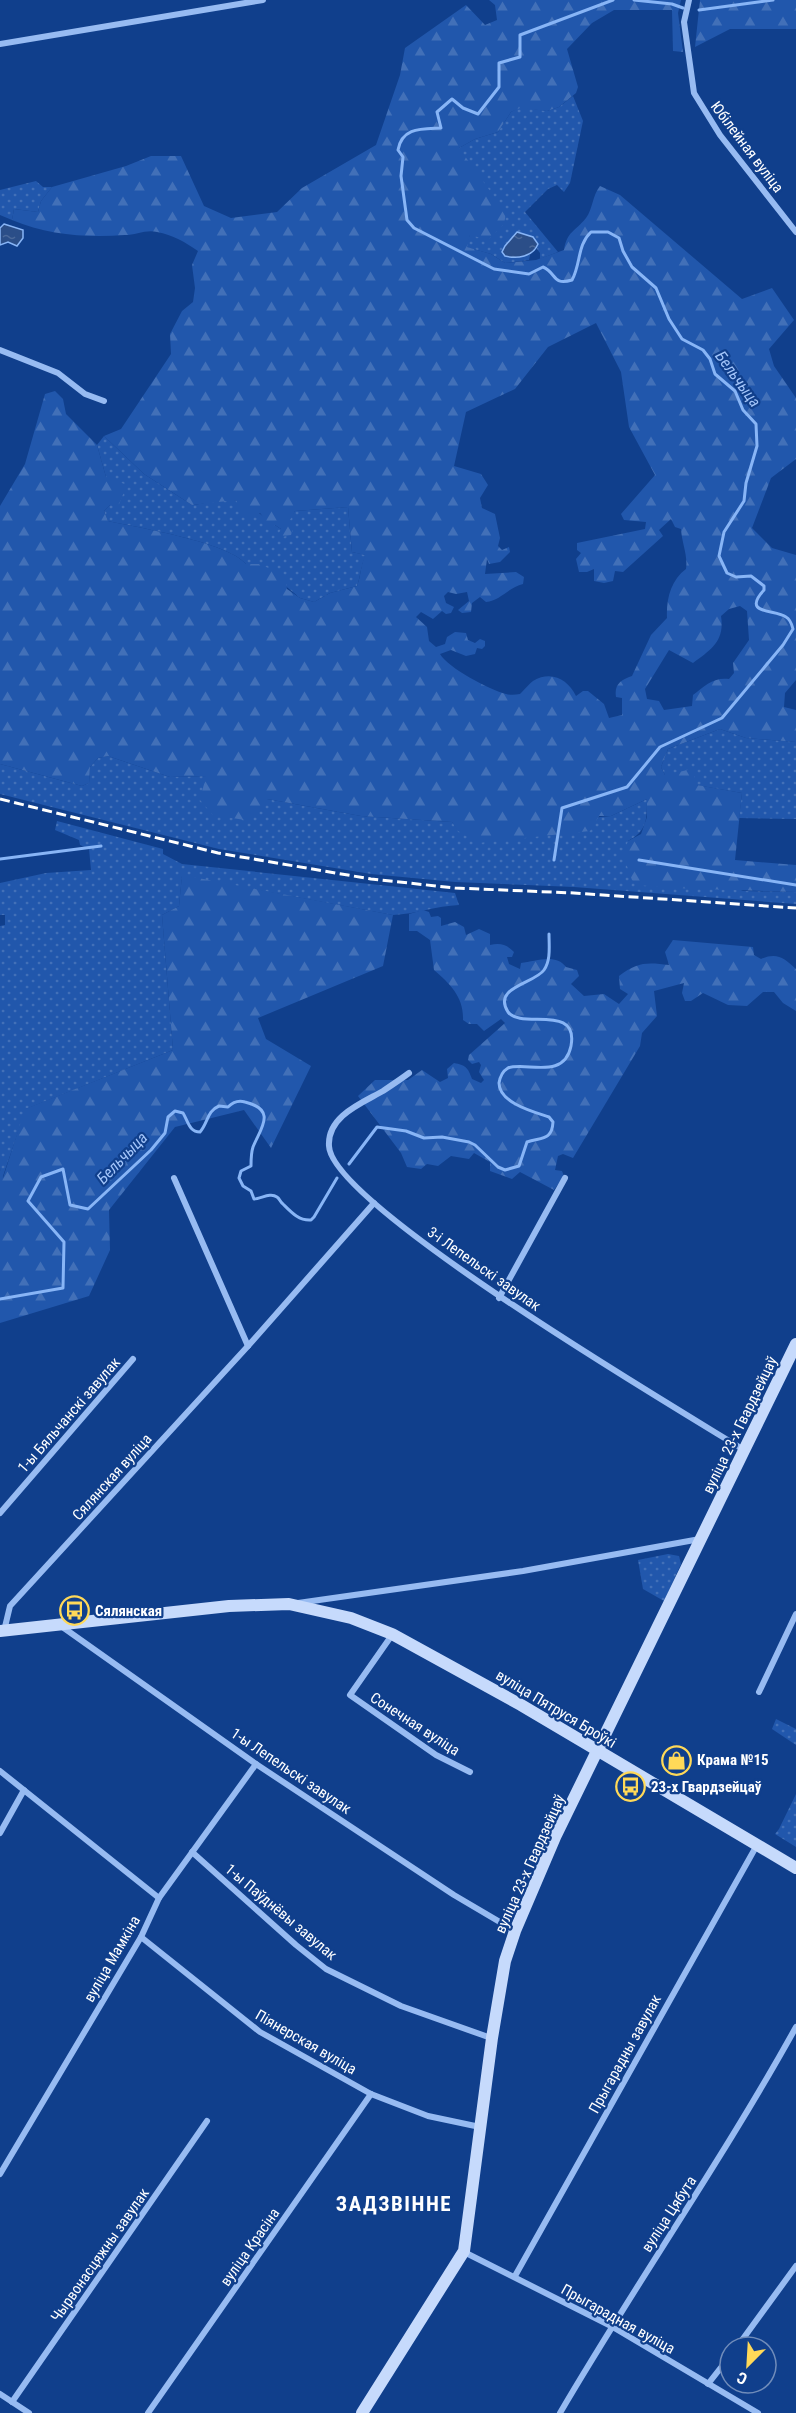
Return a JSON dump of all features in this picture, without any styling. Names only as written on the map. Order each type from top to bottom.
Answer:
[{"type":"street","points":[[0,44],[263,0]]},
{"type":"street","name":"Юбілейная вуліца","points":[[689,0],[684,22],[694,93],[720,135],[796,232]]},
{"type":"street","points":[[0,350],[58,373],[85,394],[104,401]]},
{"type":"street","name":"3-і Лепельскі завулак","points":[[409,1073],[342,1116],[330,1134],[328,1146],[336,1164],[374,1203],[500,1298],[744,1450]]},
{"type":"street","points":[[174,1178],[248,1346]]},
{"type":"street","points":[[500,1298],[565,1178]]},
{"type":"street","name":"Сялянская вуліца","points":[[2,1631],[10,1606],[248,1346],[374,1203]]},
{"type":"street","name":"вуліца 23-х Гвардзейцаў","points":[[362,2413],[464,2251],[492,2038],[505,1961],[515,1930],[556,1835],[744,1450],[792,1364],[796,1344]]},
{"type":"street","name":"1-ы Бяльчанскі завулак","points":[[0,1513],[133,1359]]},
{"type":"street","name":"вуліца Пятруся Броўкі","points":[[2,1631],[229,1606],[289,1604],[523,1571],[702,1539]]},
{"type":"street","name":"вуліца Пятруся Броўкі","points":[[289,1604],[351,1618],[392,1634],[521,1705],[796,1868]]},
{"type":"street","points":[[759,1692],[796,1614]]},
{"type":"street","name":"1-ы Лепельскі завулак","points":[[58,1624],[256,1764],[454,1895],[515,1930]]},
{"type":"street","name":"Сонечная вуліца","points":[[392,1634],[350,1695],[436,1755],[470,1772]]},
{"type":"street","name":"вуліца Мамкіна","points":[[0,2174],[141,1937],[159,1898],[256,1764]]},
{"type":"street","points":[[0,1771],[159,1898]]},
{"type":"street","points":[[0,1833],[24,1790]]},
{"type":"street","name":"Прыгарадны завулак","points":[[515,2276],[757,1845]]},
{"type":"street","name":"1-ы Паўднёвы завулак","points":[[192,1852],[326,1969],[401,2006],[492,2038]]},
{"type":"street","name":"Піянерская вуліца","points":[[141,1937],[260,2032],[371,2094],[428,2116],[481,2127]]},
{"type":"street","name":"вуліца Цябута","points":[[560,2413],[611,2326],[759,2095],[796,2027]]},
{"type":"street","name":"вуліца Красіна","points":[[148,2413],[371,2094]]},
{"type":"street","name":"Чырвонасцяжны завулак","points":[[12,2402],[207,2121]]},
{"type":"street","name":"Прыгарадная вуліца","points":[[464,2251],[611,2326],[758,2413]]},
{"type":"street","points":[[746,2335],[796,2266]]},
{"type":"street","points":[[708,2384],[718,2371]]},
{"type":"street","points":[[0,2394],[29,2413]]},
{"type":"green space","points":[[489,0],[681,0],[678,13],[683,52],[673,51],[672,10],[614,10],[592,23],[567,49],[578,87],[576,93],[559,107],[547,111],[520,108],[511,112],[498,132],[475,139],[459,148],[506,213],[504,224],[488,240],[470,235],[467,247],[491,254],[505,263],[536,260],[564,250],[569,235],[588,214],[600,186],[620,195],[742,299],[772,288],[794,320],[769,349],[774,366],[796,398],[796,459],[771,478],[752,528],[772,548],[796,555],[796,680],[785,693],[784,707],[796,710],[796,742],[746,738],[720,729],[668,749],[661,767],[665,775],[692,769],[697,785],[742,793],[735,860],[796,865],[796,892],[637,885],[632,880],[623,855],[628,841],[641,834],[647,817],[647,799],[611,816],[599,816],[590,831],[478,843],[458,831],[452,822],[361,816],[267,799],[263,808],[245,820],[213,815],[200,800],[206,776],[170,777],[108,756],[98,758],[90,767],[89,783],[82,786],[0,764],[0,506],[25,464],[45,394],[55,391],[63,399],[66,414],[97,445],[106,477],[127,485],[119,504],[110,505],[104,511],[108,521],[182,537],[221,549],[246,564],[259,564],[285,575],[287,589],[300,598],[314,602],[330,593],[357,586],[365,555],[352,552],[348,507],[295,511],[290,520],[294,524],[291,535],[282,537],[279,533],[281,529],[275,525],[271,530],[266,529],[266,521],[260,513],[252,517],[243,514],[236,500],[192,505],[144,474],[104,436],[121,429],[171,354],[170,334],[182,311],[193,302],[195,288],[192,265],[198,251],[174,237],[153,231],[129,235],[96,236],[40,229],[12,220],[14,209],[38,212],[41,201],[52,187],[126,166],[151,156],[181,156],[204,206],[231,218],[277,212],[302,188],[376,145],[400,75],[405,48],[466,5],[485,25],[497,20],[495,5]],"holes":[[[596,323],[621,372],[629,427],[655,475],[621,514],[624,520],[646,522],[645,529],[577,543],[577,550],[581,553],[576,559],[579,572],[594,569],[594,581],[604,583],[613,581],[615,571],[623,572],[663,536],[659,530],[671,519],[675,527],[681,529],[686,554],[686,569],[670,590],[667,618],[651,635],[632,676],[617,686],[616,697],[622,698],[622,715],[609,718],[604,704],[588,691],[583,691],[576,696],[569,685],[559,678],[547,676],[540,678],[516,695],[499,692],[480,683],[451,666],[440,654],[451,650],[466,656],[475,654],[477,648],[482,649],[485,646],[485,641],[480,639],[475,643],[468,640],[466,633],[455,632],[447,637],[445,644],[436,647],[429,641],[427,627],[416,617],[421,612],[433,619],[442,611],[446,614],[451,613],[454,607],[446,603],[444,596],[448,592],[456,594],[467,592],[469,601],[458,610],[462,613],[471,612],[472,603],[480,597],[486,602],[491,601],[523,584],[524,577],[516,572],[485,574],[487,559],[489,564],[500,562],[510,552],[509,547],[502,550],[498,546],[500,538],[495,514],[482,508],[480,498],[488,485],[481,474],[454,466],[466,412],[515,389],[548,347]],[[740,606],[747,611],[749,640],[733,663],[734,673],[729,679],[718,679],[705,685],[693,695],[692,706],[664,710],[659,701],[647,699],[645,689],[669,650],[693,663],[711,649],[719,638],[722,625],[721,616],[729,609]]]},
{"type":"green space","points":[[700,0],[796,0],[796,29],[730,29],[695,47]]},
{"type":"green space","points":[[573,96],[583,121],[570,183],[564,192],[557,185],[548,189],[525,212],[558,252],[540,259],[538,244],[512,258],[530,255],[529,260],[505,263],[491,254],[466,247],[470,234],[459,148],[475,139],[498,132],[511,112],[520,107],[547,111],[559,107]]},
{"type":"green space","points":[[36,181],[43,187],[52,187],[41,201],[38,212],[14,209],[12,220],[0,215],[0,190]]},
{"type":"green space","points":[[104,436],[144,474],[192,505],[223,500],[239,501],[281,529],[295,511],[348,507],[352,552],[366,555],[357,586],[330,593],[314,602],[300,598],[259,564],[246,564],[221,549],[182,537],[108,521],[104,511],[110,505],[106,477],[97,445]]},
{"type":"green space","points":[[720,729],[746,738],[796,742],[796,819],[739,818],[742,793],[696,785],[665,775],[661,767],[668,749]]},
{"type":"green space","points":[[108,756],[170,777],[207,776],[267,799],[361,816],[452,822],[459,831],[611,816],[647,799],[645,824],[639,833],[628,841],[743,891],[796,892],[796,904],[574,887],[455,882],[371,874],[219,849],[0,794],[0,764],[82,786],[89,783],[90,767],[98,758]]},
{"type":"green space","points":[[57,821],[163,849],[163,854],[182,864],[455,893],[459,905],[393,915],[182,876],[179,906],[162,915],[173,1050],[26,1109],[2,1179],[0,1168],[0,926],[5,925],[5,915],[0,915],[0,883],[46,873],[91,870],[89,849],[80,845],[79,840],[55,830]]},
{"type":"green space","points":[[182,875],[393,915],[383,966],[258,1018],[266,1039],[311,1066],[271,1148],[244,1110],[175,1127],[109,1210],[110,1250],[89,1296],[0,1323],[0,1168],[3,1178],[25,1109],[173,1050],[162,915],[179,906]]},
{"type":"green space","points":[[423,910],[429,912],[431,917],[441,918],[441,926],[455,922],[464,927],[466,935],[479,929],[490,934],[490,945],[503,945],[511,949],[514,952],[512,957],[507,957],[509,964],[520,969],[521,963],[545,959],[557,960],[566,967],[577,970],[579,976],[571,984],[584,996],[604,994],[619,1004],[628,994],[620,989],[619,976],[642,964],[669,965],[665,952],[673,940],[753,947],[754,955],[761,959],[772,956],[780,957],[796,969],[796,1011],[783,1003],[774,992],[763,992],[747,1006],[728,1005],[703,993],[691,1001],[685,1001],[682,993],[684,983],[654,991],[657,1016],[642,1033],[640,1046],[573,1158],[563,1154],[558,1156],[555,1170],[562,1171],[564,1176],[554,1190],[520,1172],[512,1179],[490,1171],[490,1162],[474,1153],[469,1159],[451,1156],[438,1166],[427,1164],[421,1169],[407,1167],[401,1153],[358,1096],[375,1080],[408,1080],[422,1070],[440,1082],[448,1078],[447,1069],[454,1063],[466,1067],[472,1079],[481,1083],[484,1080],[479,1072],[481,1065],[479,1062],[472,1064],[468,1060],[469,1055],[505,1023],[501,1019],[484,1031],[477,1024],[469,1024],[463,1020],[458,998],[434,970],[430,940],[417,931],[409,931],[409,914]]},
{"type":"green space","points":[[668,1554],[679,1556],[681,1564],[664,1601],[643,1589],[638,1560]]},
{"type":"green space","points":[[776,1719],[796,1729],[796,1745],[772,1729]]},
{"type":"green space","points":[[796,1794],[796,1847],[775,1834]]},
{"type":"water","points":[[4,224],[23,230],[23,238],[17,246],[8,242],[0,245],[0,228]]},
{"type":"water","points":[[517,232],[533,237],[538,244],[536,248],[524,256],[505,256],[502,252],[505,246]]},
{"type":"waterway","name":"Бельчыца","points":[[554,860],[562,808],[627,787],[660,747],[722,718],[783,645],[793,629],[786,617],[758,607],[756,604],[764,586],[751,576],[736,577],[727,573],[719,556],[724,532],[744,501],[746,483],[757,446],[756,424],[743,410],[735,391],[715,374],[710,359],[703,350],[682,339],[669,319],[656,288],[632,267],[619,238],[608,232],[591,232],[583,243],[572,280],[561,281],[543,267],[529,274],[494,269],[414,228],[407,220],[401,176],[403,157],[398,150],[404,137],[414,131],[441,128],[437,112],[452,99],[463,108],[478,114],[499,87],[499,63],[520,57],[520,35],[613,0]]},
{"type":"waterway","name":"Бельчыца","points":[[634,0],[672,4],[683,8]]},
{"type":"waterway","name":"Бельчыца","points":[[699,10],[773,0]]},
{"type":"waterway","points":[[0,859],[101,846]]},
{"type":"waterway","points":[[639,860],[796,885]]},
{"type":"waterway","name":"Бельчыца","points":[[349,1164],[377,1127],[406,1131],[424,1138],[442,1137],[469,1142],[498,1167],[505,1170],[519,1166],[527,1142],[548,1135],[553,1122],[549,1117],[518,1106],[505,1096],[499,1083],[502,1074],[508,1068],[515,1066],[543,1068],[561,1063],[567,1057],[571,1046],[571,1033],[566,1025],[558,1021],[515,1017],[508,1012],[505,1004],[505,997],[510,991],[544,970],[549,957],[549,934]]},
{"type":"waterway","name":"Бельчыца","points":[[0,1299],[63,1288],[64,1242],[28,1201],[41,1177],[63,1169],[70,1205],[88,1209],[151,1150],[165,1133],[168,1117],[175,1111],[183,1113],[191,1128],[200,1132],[212,1111],[219,1106],[228,1107],[243,1101],[261,1110],[264,1121],[252,1149],[251,1166],[241,1171],[239,1178],[243,1186],[251,1191],[254,1199],[268,1195],[274,1196],[295,1215],[311,1220],[337,1178]]},
{"type":"railway","points":[[0,799],[218,853],[371,879],[455,888],[574,893],[796,908]]},
{"type":"place","name":"Сялянская","points":[[74,1611]]},
{"type":"place","name":"Крама №15","points":[[676,1760]]},
{"type":"place","name":"23-х Гвардзейцаў","points":[[630,1787]]},
{"type":"district","name":"ЗАДЗВІННЕ","points":[[394,2204]]}]
